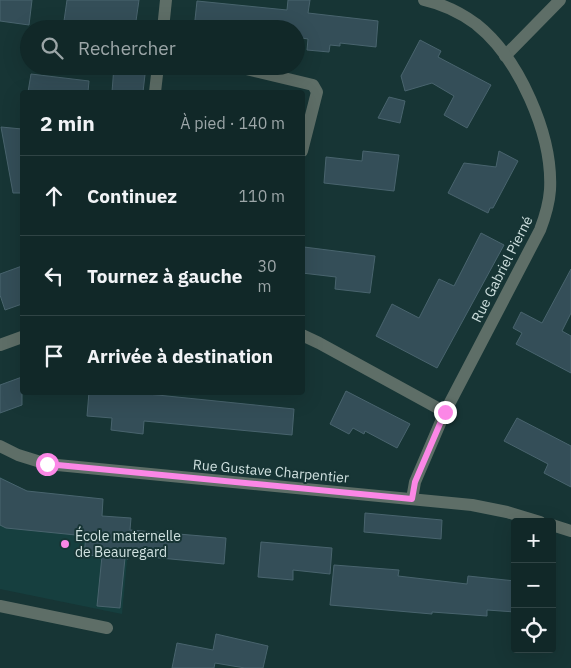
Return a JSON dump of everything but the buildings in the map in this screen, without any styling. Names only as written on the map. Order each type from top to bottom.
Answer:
[{"type":"street","points":[[163,20],[166,0]]},
{"type":"street","name":"Rue Gabriel Pierné","points":[[412,499],[415,482],[445,412],[540,230],[548,204],[550,174],[541,130],[529,98],[505,56],[476,24],[445,7],[424,0]]},
{"type":"street","points":[[505,56],[560,0]]},
{"type":"street","points":[[155,90],[157,75]]},
{"type":"street","points":[[271,75],[313,85],[316,88],[317,92],[305,139]]},
{"type":"street","points":[[305,336],[320,342],[445,412]]},
{"type":"street","points":[[0,345],[20,338]]},
{"type":"street","name":"Rue Gustave Charpentier","points":[[0,446],[18,455],[47,464],[412,499],[494,509],[526,518]]},
{"type":"street","points":[[556,526],[571,531]]},
{"type":"street","points":[[0,606],[107,628]]},
{"type":"shaded area","name":"École maternelle de Beauregard","points":[[0,477],[27,491],[103,499],[102,516],[131,518],[122,614],[0,589]]},
{"type":"place","name":"École maternelle de Beauregard","points":[[65,544]]},
{"type":"route","points":[[47,464],[412,499],[415,482],[445,412]]}]
